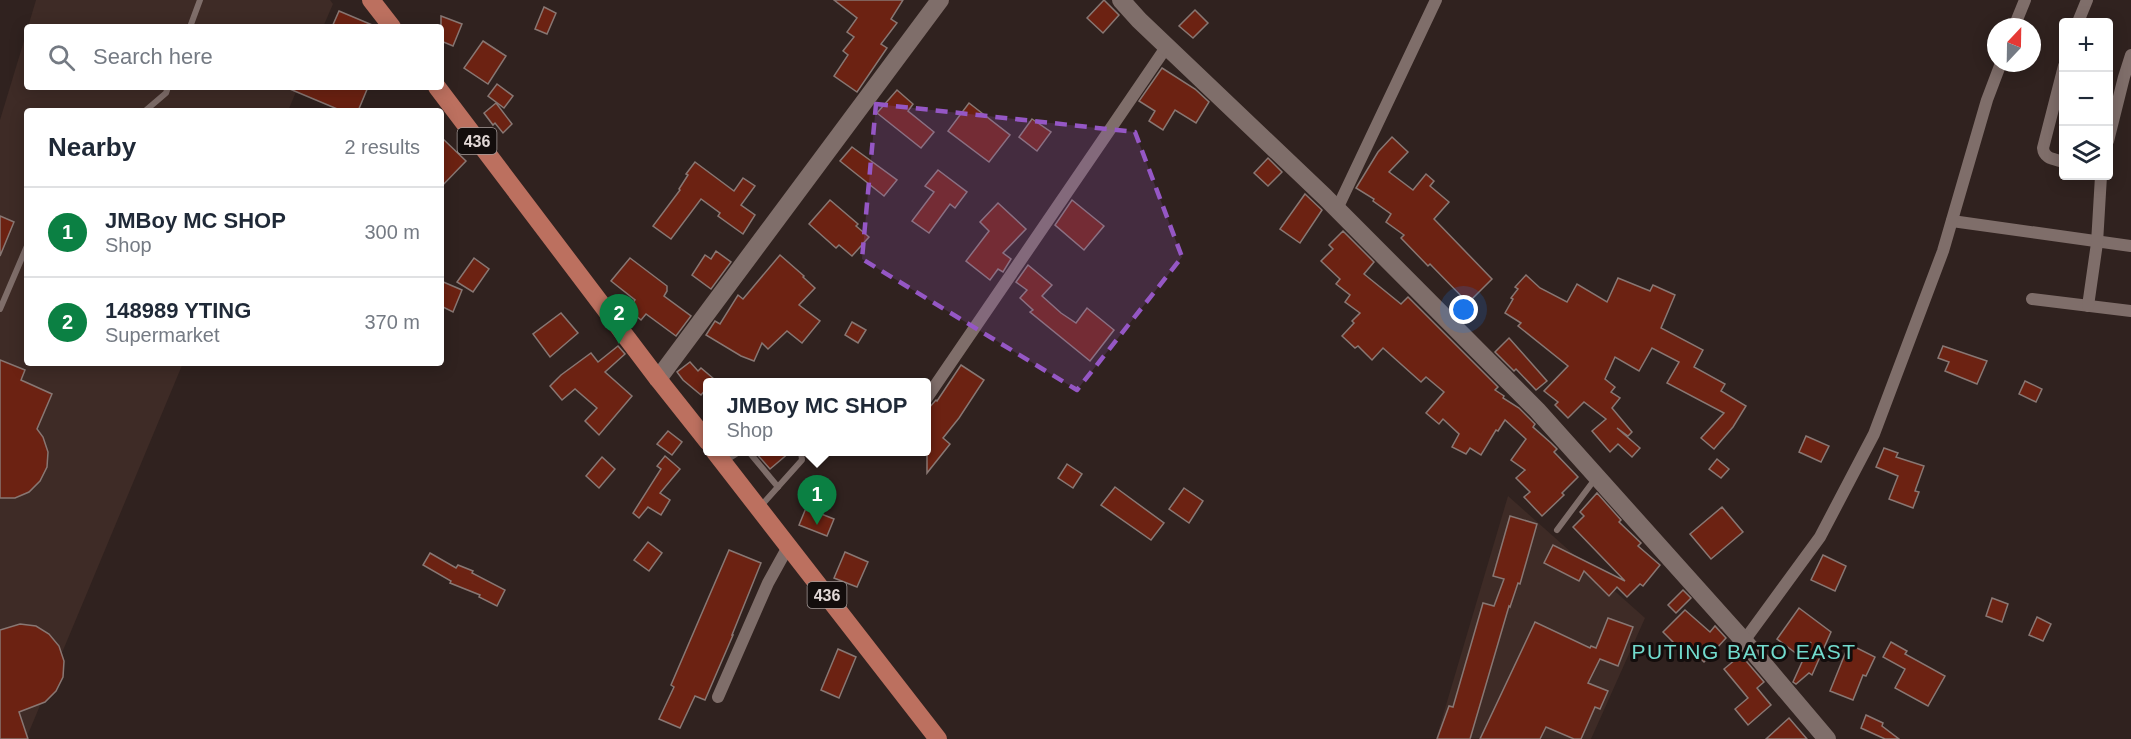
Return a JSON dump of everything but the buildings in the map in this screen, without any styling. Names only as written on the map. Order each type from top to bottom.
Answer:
[{"type":"main road","points":[[371,0],[390,24]]},
{"type":"main road","name":"436","points":[[439,90],[703,436]]},
{"type":"main road","name":"436","points":[[719,457],[938,739]]},
{"type":"street","points":[[658,379],[940,0]]},
{"type":"street","points":[[1121,0],[1337,209],[1537,410],[1744,641],[1827,739]]},
{"type":"street","points":[[1337,209],[1436,0]]},
{"type":"street","points":[[2018,18],[2025,0]]},
{"type":"street","points":[[2080,18],[2087,0]]},
{"type":"street","points":[[931,393],[1167,46]]},
{"type":"street","points":[[2113,126],[2131,56]]},
{"type":"street","points":[[1744,641],[1820,537],[1874,434],[1943,251],[1987,100],[1998,72]]},
{"type":"street","points":[[2059,161],[2047,157],[2043,148],[2062,72]]},
{"type":"street","points":[[2088,306],[2097,243],[2101,180]]},
{"type":"street","points":[[1952,221],[2131,246]]},
{"type":"street","points":[[2032,299],[2131,311]]},
{"type":"street","points":[[718,697],[768,583],[789,546]]},
{"type":"lane","points":[[191,24],[200,0]]},
{"type":"lane","points":[[148,108],[167,90]]},
{"type":"lane","points":[[0,309],[24,253]]},
{"type":"lane","points":[[752,456],[778,487]]},
{"type":"lane","points":[[760,507],[802,460],[802,456]]},
{"type":"lane","points":[[1557,530],[1597,476]]},
{"type":"highlighted area","points":[[876,104],[1135,132],[1182,257],[1077,390],[862,259]]},
{"type":"shaded area","points":[[36,0],[330,0],[333,4],[324,24],[29,24]]},
{"type":"shaded area","points":[[24,41],[24,90],[297,90],[289,108],[24,108],[24,366],[182,366],[26,739],[0,739],[0,120]]},
{"type":"shaded area","points":[[1508,496],[1645,618],[1591,739],[1436,739]]},
{"type":"place","name":"148989 YTING","points":[[619,344]]},
{"type":"place","name":"JMBoy MC SHOP","points":[[817,525]]},
{"type":"district","name":"PUTING BATO EAST","points":[[1744,651]]}]
